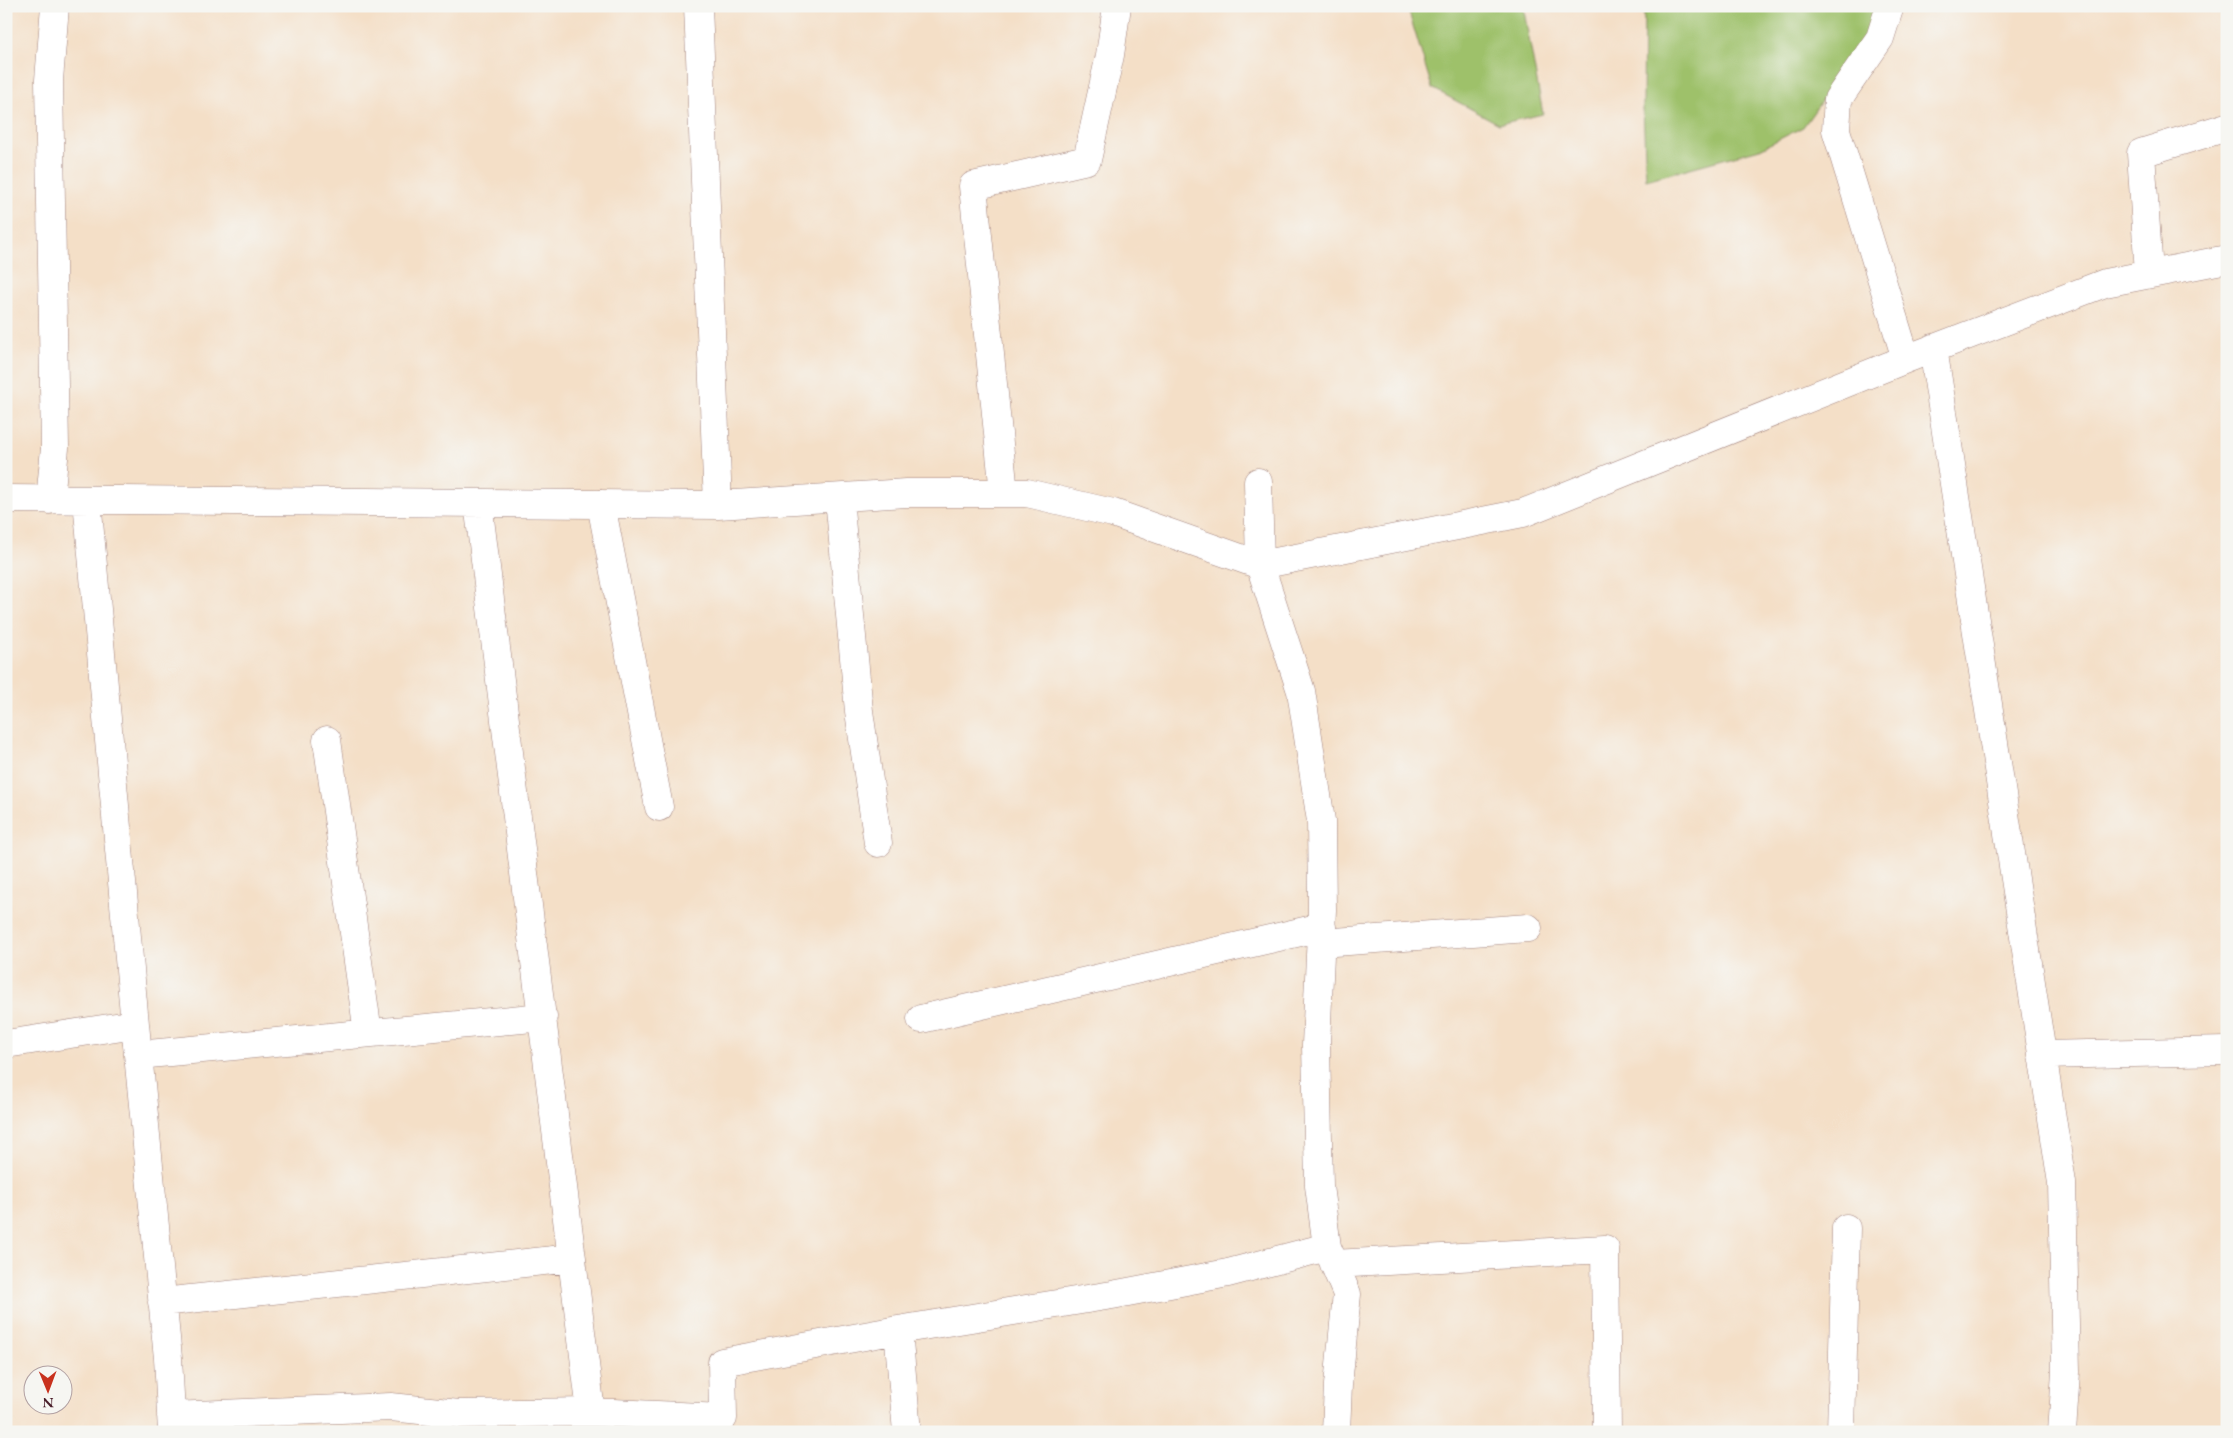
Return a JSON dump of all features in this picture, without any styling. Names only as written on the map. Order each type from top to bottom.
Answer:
[{"type":"street","points":[[50,500],[54,448],[49,80],[55,6]]},
{"type":"street","points":[[698,6],[718,505]]},
{"type":"street","points":[[1004,493],[973,186],[1087,160],[1110,55],[1117,6]]},
{"type":"street","points":[[1890,6],[1880,38],[1838,99],[1836,130],[1906,359]]},
{"type":"street","points":[[2149,274],[2141,153],[2227,127]]},
{"type":"street","points":[[6,499],[718,505],[906,493],[1027,493],[1112,513],[1260,565],[1523,513],[1932,348],[2105,282],[2227,259]]},
{"type":"street","points":[[1932,348],[2062,1183],[2066,1372],[2062,1432]]},
{"type":"street","points":[[1258,482],[1260,565],[1301,691],[1321,821],[1321,935],[1316,1045],[1318,1177],[1330,1256],[1347,1294],[1338,1385],[1336,1432]]},
{"type":"street","points":[[839,498],[859,711],[878,843]]},
{"type":"street","points":[[86,500],[172,1424],[391,1407],[459,1414],[591,1412],[723,1418],[722,1362],[1330,1256],[1605,1249],[1607,1432]]},
{"type":"street","points":[[478,504],[591,1412]]},
{"type":"street","points":[[601,504],[659,807]]},
{"type":"street","points":[[328,740],[368,1034]]},
{"type":"street","points":[[921,1018],[1321,935],[1528,928]]},
{"type":"street","points":[[138,1055],[543,1017]]},
{"type":"street","points":[[6,1044],[135,1024]]},
{"type":"street","points":[[2042,1054],[2227,1051]]},
{"type":"street","points":[[1841,1432],[1846,1228]]},
{"type":"street","points":[[162,1302],[572,1258]]},
{"type":"street","points":[[898,1330],[907,1432]]},
{"type":"green space","points":[[1407,6],[1523,6],[1543,114],[1499,124],[1432,88]]},
{"type":"green space","points":[[1644,6],[1881,6],[1863,51],[1837,79],[1803,127],[1760,149],[1646,180],[1643,108]]}]
